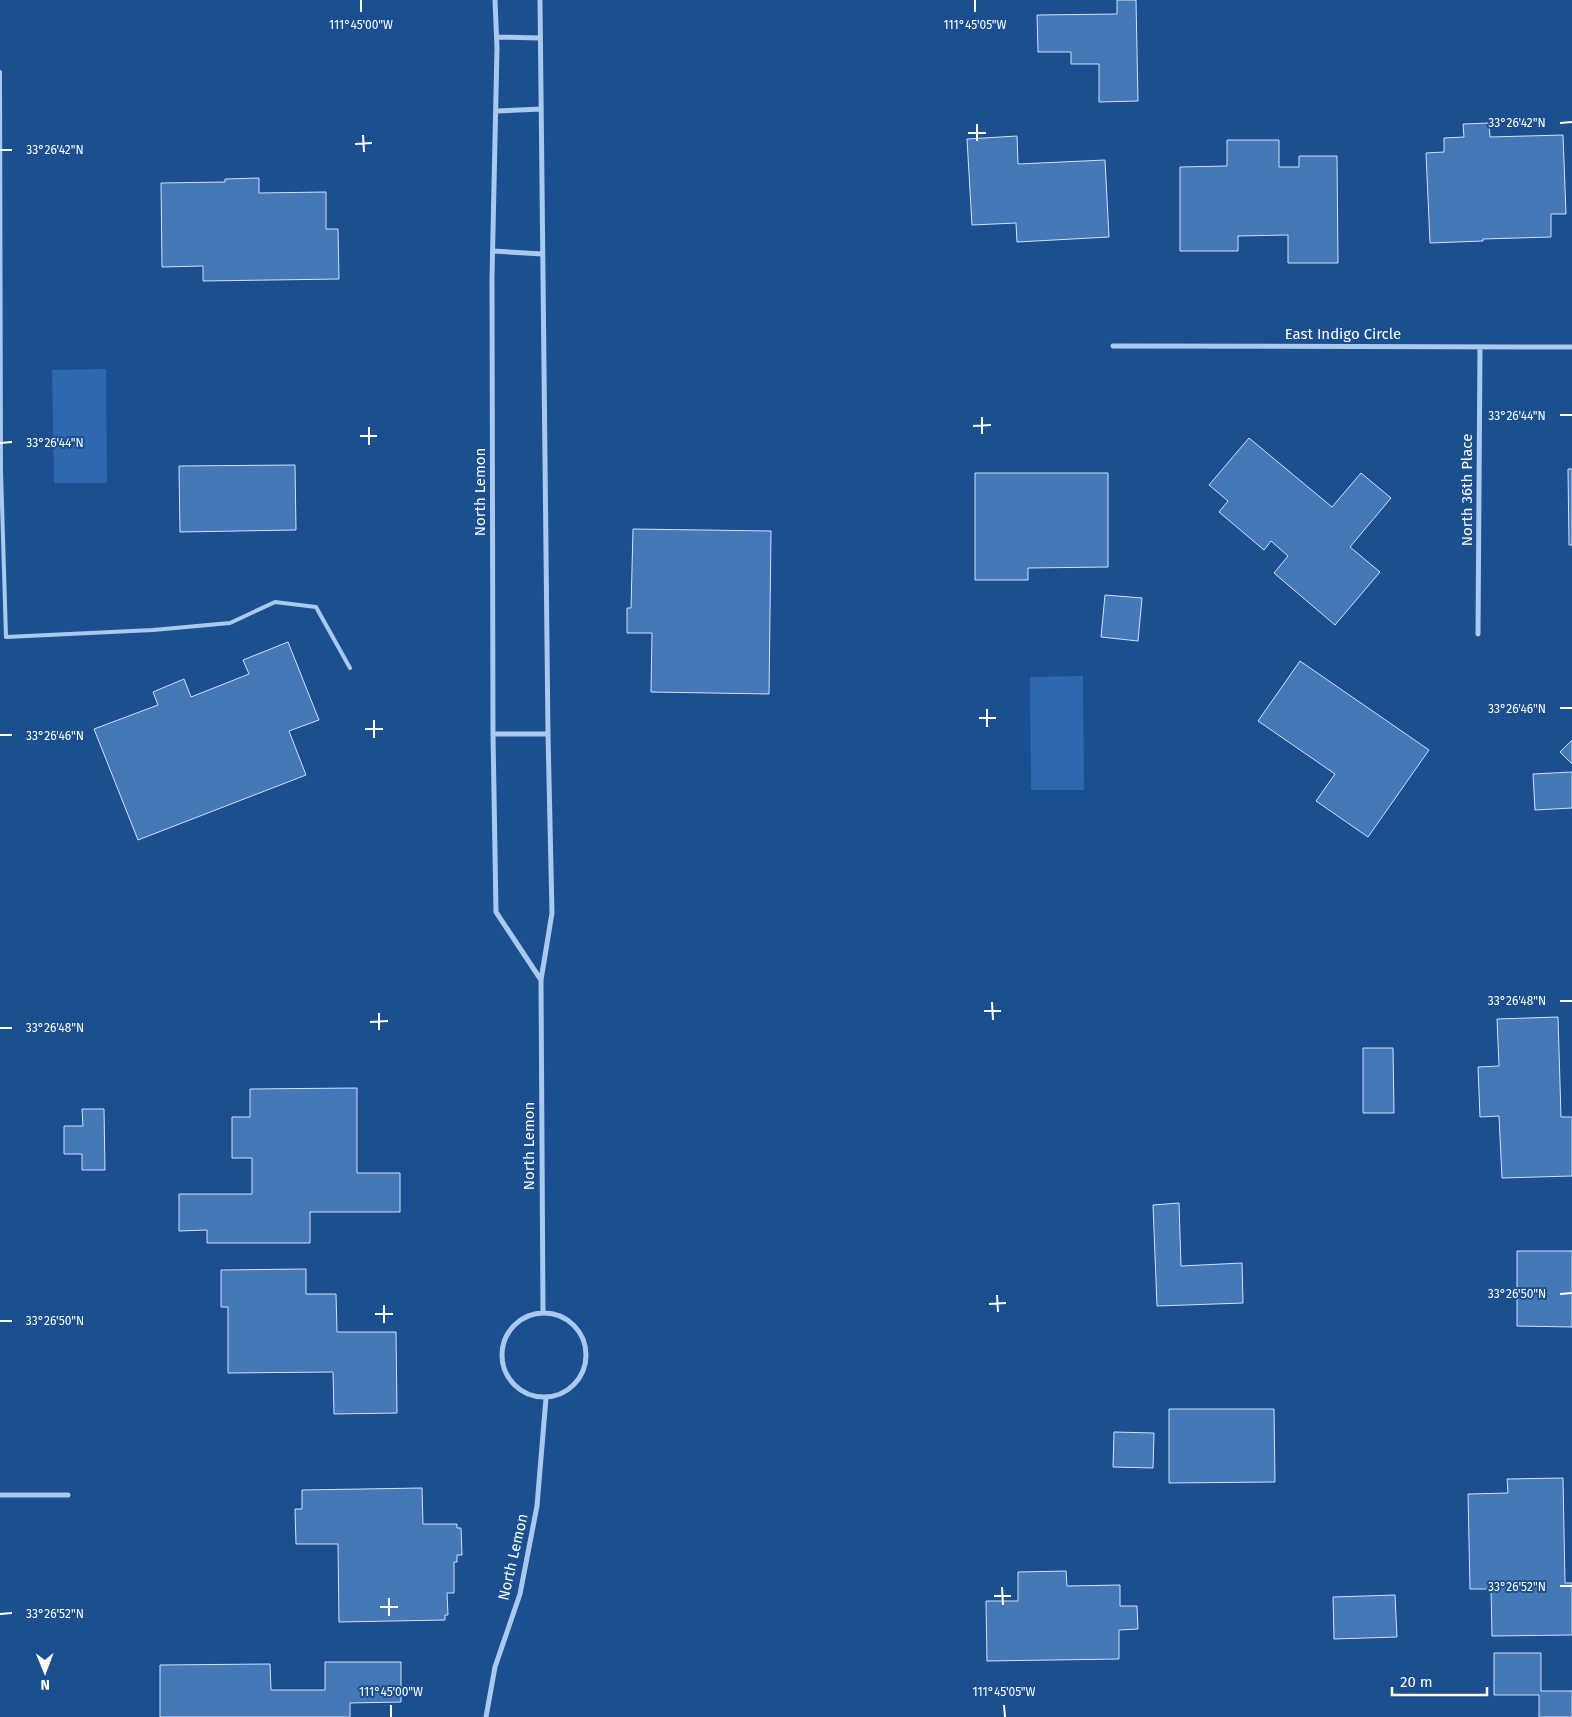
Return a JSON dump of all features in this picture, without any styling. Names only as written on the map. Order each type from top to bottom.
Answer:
[{"type":"street","name":"North Lemon","points":[[495,0],[497,37],[493,251],[493,734],[496,912],[541,980]]},
{"type":"street","name":"North Lemon","points":[[540,0],[548,734],[552,913],[541,980],[543,1312]]},
{"type":"street","points":[[497,37],[540,38]]},
{"type":"street","points":[[496,111],[541,109]]},
{"type":"street","points":[[493,251],[542,254]]},
{"type":"street","name":"East Indigo Circle","points":[[1113,346],[1572,347]]},
{"type":"street","name":"North 36th Place","points":[[1478,634],[1480,347]]},
{"type":"street","points":[[493,734],[548,734]]},
{"type":"street","points":[[543,1312],[558,1315],[571,1322],[582,1335],[586,1351],[585,1368],[576,1382],[564,1393],[546,1398],[531,1396],[515,1387],[504,1372],[500,1354],[505,1336],[514,1324],[527,1316],[543,1312]]},
{"type":"street","name":"North Lemon","points":[[486,1717],[495,1667],[520,1594],[537,1506],[546,1398]]},
{"type":"street","points":[[0,1495],[68,1495]]},
{"type":"lane","points":[[0,72],[1,471],[6,637],[153,630],[230,623],[275,602],[316,607],[350,668]]},
{"type":"shaded area","points":[[106,369],[107,483],[54,483],[52,370]]},
{"type":"shaded area","points":[[1083,676],[1084,790],[1031,790],[1030,677]]},
{"type":"building","points":[[1117,0],[1136,0],[1138,101],[1099,102],[1099,64],[1071,64],[1071,52],[1038,52],[1037,15],[1117,14]]},
{"type":"building","points":[[1489,123],[1490,137],[1563,135],[1566,214],[1551,214],[1551,237],[1430,243],[1426,153],[1444,152],[1444,138],[1464,137],[1463,124]]},
{"type":"building","points":[[1017,136],[1018,164],[1105,160],[1109,237],[1017,242],[1016,223],[972,225],[967,139]]},
{"type":"building","points":[[1227,140],[1279,140],[1279,167],[1299,167],[1299,156],[1337,156],[1338,263],[1288,263],[1288,235],[1238,236],[1238,251],[1180,251],[1180,167],[1227,166]]},
{"type":"building","points":[[259,178],[259,193],[326,192],[326,229],[338,229],[339,279],[203,281],[203,266],[162,267],[161,183],[225,182],[225,179]]},
{"type":"building","points":[[1249,438],[1332,507],[1361,473],[1391,498],[1350,547],[1380,572],[1335,625],[1274,573],[1288,556],[1271,541],[1264,550],[1219,512],[1228,501],[1209,485]]},
{"type":"building","points":[[295,465],[296,530],[180,532],[179,466]]},
{"type":"building","points":[[1568,469],[1572,469],[1572,545],[1569,545]]},
{"type":"building","points":[[975,473],[1108,473],[1108,567],[1028,568],[1028,580],[975,580]]},
{"type":"building","points":[[633,529],[771,531],[769,694],[651,692],[652,633],[627,633],[627,608],[631,608]]},
{"type":"building","points":[[1105,595],[1142,598],[1138,641],[1101,637]]},
{"type":"building","points":[[288,642],[319,720],[289,731],[306,775],[138,840],[94,729],[158,705],[153,692],[184,679],[191,697],[249,674],[243,660]]},
{"type":"building","points":[[1300,661],[1429,750],[1368,837],[1316,801],[1335,774],[1258,721]]},
{"type":"building","points":[[1572,740],[1572,764],[1560,752]]},
{"type":"building","points":[[1572,772],[1572,808],[1535,810],[1533,774]]},
{"type":"building","points":[[1558,1017],[1561,1117],[1572,1117],[1572,1176],[1502,1178],[1499,1116],[1480,1117],[1478,1067],[1499,1066],[1497,1019]]},
{"type":"building","points":[[1363,1048],[1393,1048],[1394,1113],[1363,1113]]},
{"type":"building","points":[[357,1088],[357,1173],[400,1173],[400,1212],[310,1212],[310,1243],[207,1243],[207,1230],[179,1231],[179,1194],[252,1194],[252,1158],[232,1158],[232,1117],[250,1117],[250,1089]]},
{"type":"building","points":[[82,1109],[104,1109],[105,1170],[82,1170],[82,1154],[64,1154],[64,1126],[83,1126]]},
{"type":"building","points":[[1179,1203],[1181,1266],[1242,1263],[1243,1303],[1157,1306],[1153,1205]]},
{"type":"building","points":[[1517,1251],[1572,1251],[1572,1327],[1517,1326]]},
{"type":"building","points":[[306,1269],[306,1294],[336,1294],[337,1332],[396,1332],[397,1413],[334,1414],[333,1372],[228,1373],[228,1307],[221,1307],[221,1270]]},
{"type":"building","points":[[1169,1409],[1274,1409],[1275,1482],[1169,1483]]},
{"type":"building","points":[[1114,1432],[1154,1433],[1153,1468],[1113,1467]]},
{"type":"building","points":[[1563,1478],[1565,1583],[1572,1583],[1572,1635],[1492,1636],[1491,1589],[1470,1589],[1468,1494],[1508,1493],[1507,1479]]},
{"type":"building","points":[[422,1488],[423,1524],[457,1524],[457,1528],[461,1528],[462,1555],[457,1555],[457,1562],[454,1562],[454,1593],[447,1593],[448,1615],[445,1615],[445,1620],[339,1622],[338,1544],[296,1544],[295,1509],[302,1509],[302,1490]]},
{"type":"building","points":[[1066,1571],[1067,1586],[1120,1585],[1120,1606],[1137,1606],[1138,1629],[1119,1630],[1119,1659],[987,1661],[986,1601],[1018,1601],[1018,1572]]},
{"type":"building","points":[[1395,1595],[1397,1637],[1334,1639],[1333,1597]]},
{"type":"building","points":[[1494,1653],[1541,1653],[1541,1691],[1572,1691],[1572,1717],[1539,1717],[1539,1695],[1494,1695]]},
{"type":"building","points":[[325,1662],[401,1662],[401,1702],[350,1703],[350,1717],[160,1717],[160,1665],[270,1664],[271,1690],[325,1690]]}]
